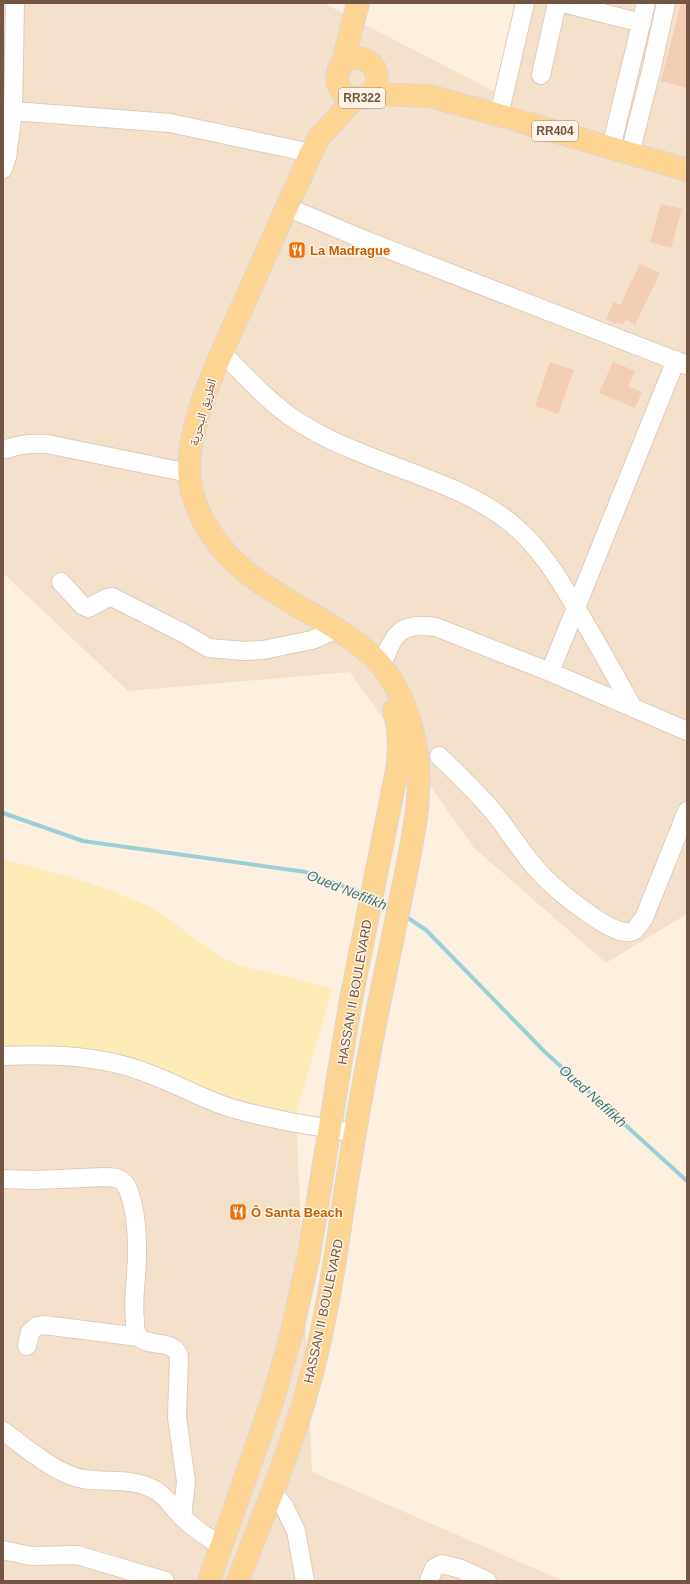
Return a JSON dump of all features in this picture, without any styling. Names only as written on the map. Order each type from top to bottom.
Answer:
[{"type":"main road","name":"RR322","points":[[315,146],[362,96],[377,84],[377,77],[374,67],[364,48],[359,20],[358,3]]},
{"type":"main road","name":"RR322","points":[[315,146],[340,72],[358,3]]},
{"type":"main road","points":[[340,72],[353,59],[359,58],[366,60],[374,67]]},
{"type":"main road","name":"RR404","points":[[374,67],[422,95]]},
{"type":"main road","name":"RR322","points":[[340,72],[340,88],[346,95],[362,96]]},
{"type":"main road","name":"RR404","points":[[362,96],[422,95],[687,168]]},
{"type":"main road","name":"الطريق البحرية","points":[[315,146],[207,386],[196,424],[191,450],[189,473],[192,491],[199,511],[217,544],[230,559],[243,570],[288,600],[364,647],[382,665]]},
{"type":"main road","name":"HASSAN II BOULEVARD","points":[[209,1581],[274,1396],[292,1330],[308,1255],[351,999],[400,750],[398,726],[382,665]]},
{"type":"main road","name":"HASSAN II BOULEVARD","points":[[238,1581],[303,1407],[316,1355],[338,1243],[379,1003],[409,856],[416,812],[419,761],[415,739],[407,713],[397,689],[382,665]]},
{"type":"street","points":[[3,169],[7,157],[8,111],[15,3]]},
{"type":"street","points":[[499,115],[525,3]]},
{"type":"street","points":[[541,75],[558,3]]},
{"type":"street","points":[[562,3],[642,22]]},
{"type":"street","points":[[620,150],[646,3]]},
{"type":"street","points":[[620,150],[651,71],[666,3]]},
{"type":"street","points":[[8,111],[170,123],[315,146]]},
{"type":"street","points":[[287,207],[367,241],[682,362],[576,607],[550,672]]},
{"type":"street","points":[[221,352],[278,408],[305,426],[354,451],[406,470],[455,491],[487,507],[505,519],[536,547],[553,570],[602,652],[632,708]]},
{"type":"street","points":[[6,449],[28,443],[47,444],[189,473]]},
{"type":"street","points":[[61,582],[82,605],[88,608],[112,597],[210,648],[244,651],[263,650],[312,640],[337,629]]},
{"type":"street","points":[[382,665],[390,646],[398,634],[409,626],[421,625],[436,627],[550,672],[687,731]]},
{"type":"street","points":[[439,756],[492,811],[544,877],[564,895],[593,916],[608,925],[625,932],[635,930],[644,918],[687,811]]},
{"type":"street","points":[[3,1056],[85,1057],[107,1061],[147,1073],[229,1107],[274,1119],[356,1133]]},
{"type":"street","points":[[3,1178],[36,1180],[104,1177],[121,1180],[126,1184],[133,1208],[137,1231],[137,1274],[134,1306],[136,1333],[139,1338]]},
{"type":"street","points":[[27,1346],[30,1332],[37,1326],[44,1325],[139,1338],[143,1341],[172,1347],[178,1352],[177,1417],[186,1482],[182,1517]]},
{"type":"street","points":[[3,1431],[33,1453],[68,1474],[82,1479],[137,1482],[154,1490],[170,1502],[182,1517],[202,1534],[222,1546]]},
{"type":"street","points":[[272,1491],[284,1506],[296,1531],[305,1581]]},
{"type":"street","points":[[3,1550],[30,1556],[77,1555],[165,1581]]},
{"type":"street","points":[[429,1581],[434,1568],[442,1564],[448,1564],[487,1581]]},
{"type":"shaded area","points":[[3,3],[327,3],[327,5],[505,97],[528,3],[687,3],[687,914],[606,963],[474,848],[350,672],[128,691],[3,573]]},
{"type":"shaded area","points":[[61,1049],[296,1115],[312,1472],[564,1581],[3,1581],[3,1053]]},
{"type":"sand","points":[[3,859],[90,883],[152,907],[222,958],[244,967],[294,978],[332,989],[296,1115],[61,1049],[3,1053]]},
{"type":"building","points":[[681,3],[687,3],[687,88],[661,81]]},
{"type":"building","points":[[661,204],[682,209],[671,248],[650,242]]},
{"type":"building","points":[[640,264],[660,273],[635,325],[626,320],[623,325],[617,322],[616,324],[606,319],[614,302],[620,305]]},
{"type":"building","points":[[550,362],[574,370],[558,414],[535,406]]},
{"type":"building","points":[[613,362],[635,371],[628,386],[642,392],[635,408],[599,393]]},
{"type":"waterway","name":"Oued Nefifikh","points":[[3,813],[83,841],[306,872],[366,895]]},
{"type":"waterway","name":"Oued Nefifikh","points":[[378,899],[393,908]]},
{"type":"waterway","name":"Oued Nefifikh","points":[[405,916],[426,930],[545,1052],[687,1181]]},
{"type":"place","name":"La Madrague","points":[[297,250]]},
{"type":"place","name":"Ô Santa Beach","points":[[238,1212]]}]
